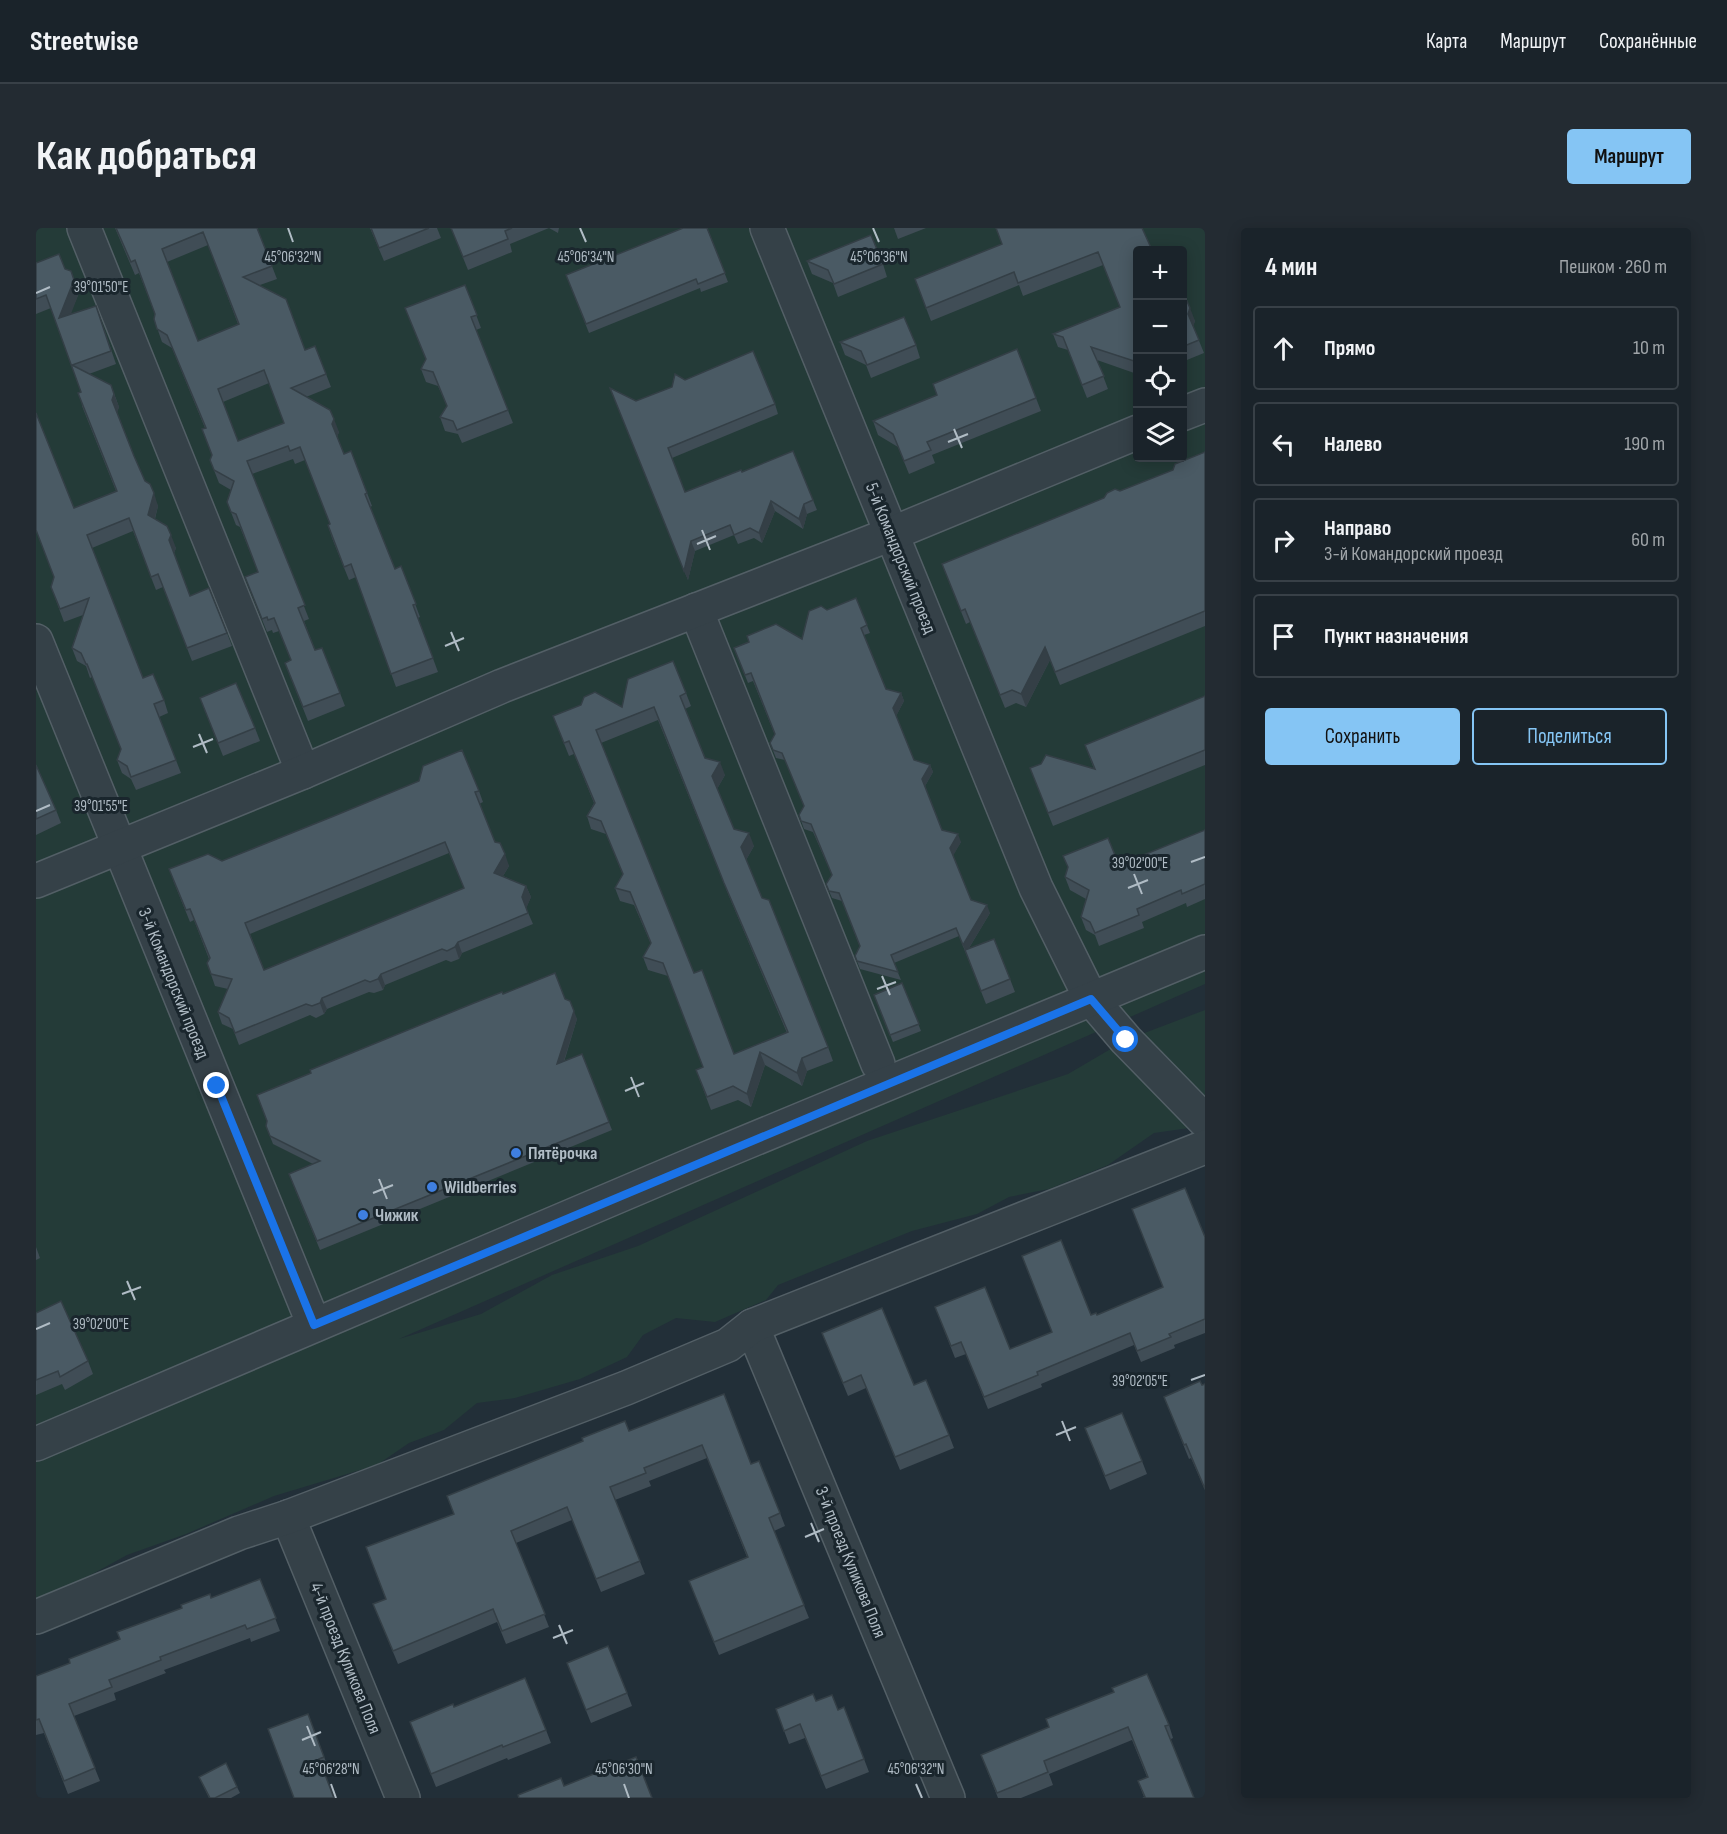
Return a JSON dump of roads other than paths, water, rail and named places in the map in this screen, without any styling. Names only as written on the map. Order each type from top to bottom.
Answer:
[{"type":"street","points":[[84,228],[303,772]]},
{"type":"street","name":"5-й Командорский проезд","points":[[767,228],[1036,888],[1091,999],[1126,1040],[1205,1121]]},
{"type":"street","points":[[1187,412],[1205,405]]},
{"type":"street","points":[[36,881],[303,772],[502,686],[891,534],[1133,434]]},
{"type":"street","points":[[696,610],[878,1064]]},
{"type":"street","name":"3-й Командорский проезд","points":[[36,640],[314,1325]]},
{"type":"street","points":[[36,1444],[314,1325],[1205,952]]},
{"type":"street","points":[[36,1617],[238,1533],[288,1517],[626,1388],[728,1345],[752,1326],[1205,1147]]},
{"type":"street","name":"3-й проезд Куликова Поля","points":[[752,1326],[948,1798]]},
{"type":"street","name":"4-й проезд Куликова Поля","points":[[288,1517],[403,1798]]},
{"type":"place","name":"Пятёрочка","points":[[516,1153]]},
{"type":"place","name":"Wildberries","points":[[432,1187]]},
{"type":"place","name":"Чижик","points":[[363,1215]]}]
